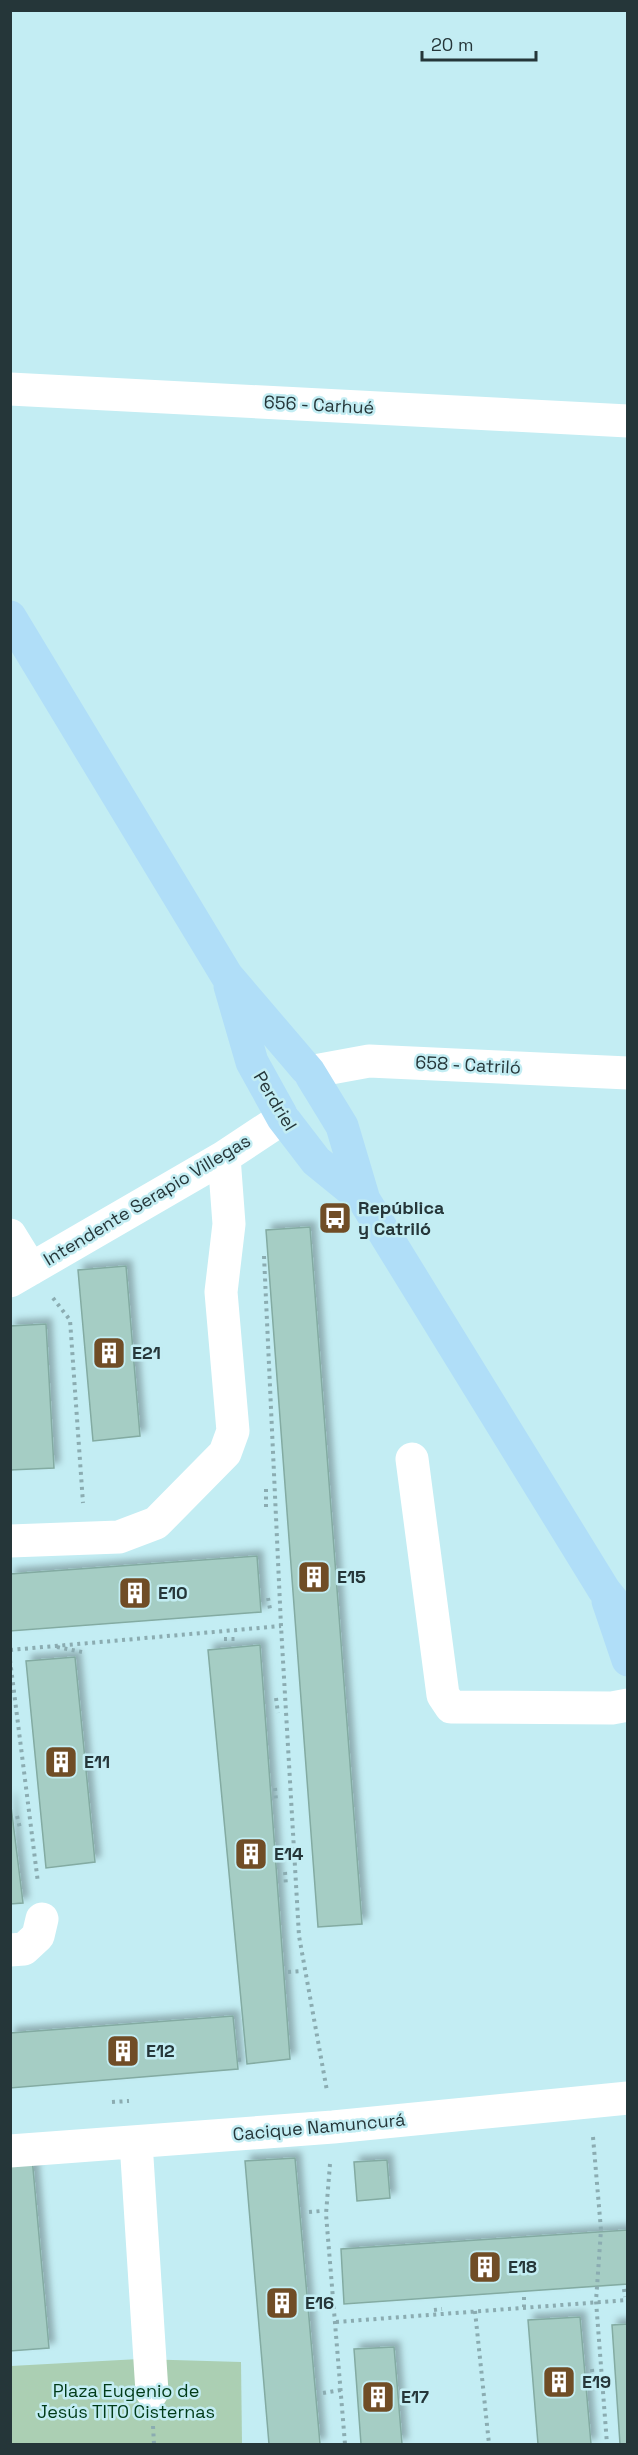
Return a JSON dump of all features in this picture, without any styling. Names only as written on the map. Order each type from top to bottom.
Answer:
[{"type":"main road","points":[[15,636],[227,976],[309,1072],[342,1126],[364,1200],[604,1590],[627,1620]]},
{"type":"main road","name":"Perdriel","points":[[227,976],[252,1062],[283,1118],[315,1161],[364,1200]]},
{"type":"main road","points":[[604,1590],[627,1660]]},
{"type":"street","name":"656 - Carhué","points":[[10,389],[627,421]]},
{"type":"street","name":"658 - Catriló","points":[[309,1072],[369,1061],[627,1073]]},
{"type":"street","name":"Intendente Serapio Villegas","points":[[21,1275],[224,1157],[283,1118]]},
{"type":"street","points":[[10,1540],[119,1537],[156,1523],[225,1453],[232,1431],[221,1292],[229,1224],[224,1157]]},
{"type":"street","points":[[10,1235],[21,1275]]},
{"type":"street","points":[[412,1459],[443,1695],[451,1707],[612,1708],[627,1705]]},
{"type":"street","points":[[10,1950],[24,1949],[38,1936],[42,1919]]},
{"type":"street","name":"Cacique Namuncurá","points":[[10,2151],[333,2127],[627,2098]]},
{"type":"street","points":[[136,2142],[152,2392]]},
{"type":"path","points":[[264,1255],[280,1626],[299,1936],[333,2127],[326,2214],[345,2445]]},
{"type":"path","points":[[21,1275],[70,1320],[86,1538]]},
{"type":"path","points":[[266,1489],[266,1509]]},
{"type":"path","points":[[268,1598],[270,1609]]},
{"type":"path","points":[[10,1650],[280,1626]]},
{"type":"path","points":[[224,1639],[239,1639]]},
{"type":"path","points":[[51,1646],[82,1652]]},
{"type":"path","points":[[10,1660],[42,1919]]},
{"type":"path","points":[[276,1698],[278,1713]]},
{"type":"path","points":[[275,1788],[276,1801]]},
{"type":"path","points":[[17,1816],[20,1828]]},
{"type":"path","points":[[285,1872],[286,1886]]},
{"type":"path","points":[[288,1972],[303,1971]]},
{"type":"path","points":[[238,2060],[245,2059]]},
{"type":"path","points":[[112,2102],[129,2101]]},
{"type":"path","points":[[590,2102],[601,2230],[596,2301],[607,2445]]},
{"type":"path","points":[[309,2212],[321,2211]]},
{"type":"path","points":[[336,2322],[626,2299],[624,2289]]},
{"type":"path","points":[[313,2299],[323,2297]]},
{"type":"path","points":[[524,2297],[524,2307]]},
{"type":"path","points":[[434,2310],[442,2309]]},
{"type":"path","points":[[475,2311],[489,2445]]},
{"type":"path","points":[[592,2369],[593,2383]]},
{"type":"path","points":[[323,2393],[341,2390]]},
{"type":"green space","name":"Plaza Eugenio de Jesús TITO Cisternas","points":[[139,2359],[241,2362],[242,2444],[11,2444],[11,2366]]},
{"type":"building","name":"E15","points":[[310,1227],[362,1924],[318,1927],[266,1230]]},
{"type":"building","name":"E21","points":[[126,1266],[140,1436],[93,1441],[78,1270]]},
{"type":"building","points":[[46,1324],[54,1468],[10,1470],[10,1326]]},
{"type":"building","name":"E10","points":[[257,1556],[261,1612],[10,1631],[10,1574]]},
{"type":"building","name":"E14","points":[[260,1645],[290,2059],[247,2064],[208,1650]]},
{"type":"building","name":"E11","points":[[75,1657],[95,1862],[46,1868],[26,1661]]},
{"type":"building","points":[[10,1798],[23,1903],[10,1904]]},
{"type":"building","name":"E12","points":[[233,2016],[238,2069],[10,2088],[10,2033]]},
{"type":"building","points":[[32,2157],[49,2348],[10,2351],[10,2159]]},
{"type":"building","name":"E16","points":[[295,2158],[320,2444],[269,2444],[245,2161]]},
{"type":"building","points":[[387,2160],[390,2198],[357,2201],[354,2162]]},
{"type":"building","name":"E18","points":[[628,2230],[628,2284],[344,2304],[341,2249]]},
{"type":"building","name":"E19","points":[[580,2317],[591,2444],[538,2444],[528,2320]]},
{"type":"building","name":"E19","points":[[628,2324],[628,2444],[620,2444],[612,2325]]},
{"type":"building","name":"E17","points":[[394,2347],[402,2444],[361,2444],[354,2349]]},
{"type":"place","name":"República y Catriló","points":[[335,1218]]},
{"type":"place","name":"E21","points":[[109,1353]]},
{"type":"place","name":"E15","points":[[314,1577]]},
{"type":"place","name":"E10","points":[[135,1593]]},
{"type":"place","name":"E11","points":[[61,1762]]},
{"type":"place","name":"E14","points":[[251,1854]]},
{"type":"place","name":"E12","points":[[123,2051]]},
{"type":"place","name":"E18","points":[[485,2267]]},
{"type":"place","name":"E16","points":[[282,2303]]},
{"type":"place","name":"E19","points":[[559,2382]]},
{"type":"place","name":"E17","points":[[378,2397]]}]
